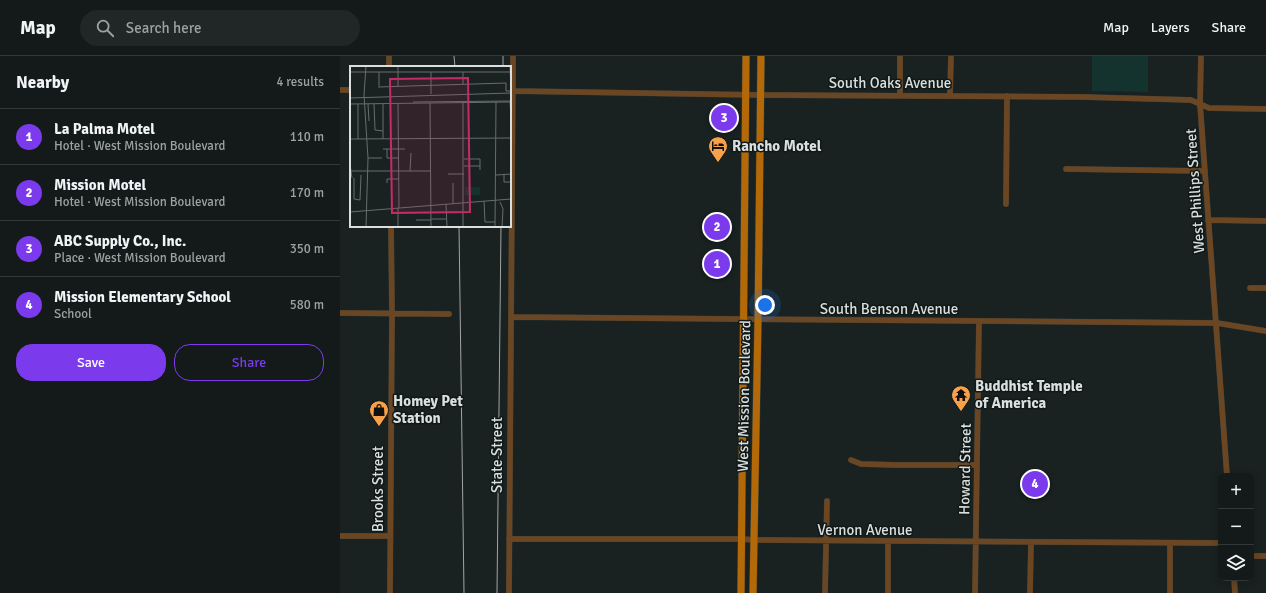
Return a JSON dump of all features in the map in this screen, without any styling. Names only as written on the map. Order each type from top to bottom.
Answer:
[{"type":"main road","name":"West Mission Boulevard","points":[[741,593],[746,56]]},
{"type":"main road","name":"West Mission Boulevard","points":[[753,593],[761,56]]},
{"type":"street","name":"State Street","points":[[509,593],[513,56]]},
{"type":"street","points":[[900,56],[900,95]]},
{"type":"street","points":[[950,95],[951,56]]},
{"type":"street","name":"West Phillips Street","points":[[1201,56],[1200,104],[1227,473]]},
{"type":"street","name":"South Oaks Avenue","points":[[513,91],[760,95],[950,95],[1191,100],[1209,108],[1266,108]]},
{"type":"street","points":[[1006,204],[1007,96]]},
{"type":"street","points":[[1066,169],[1206,171]]},
{"type":"street","points":[[1208,220],[1266,221]]},
{"type":"street","name":"Brooks Street","points":[[390,593],[392,313],[391,227]]},
{"type":"street","points":[[1250,288],[1266,288]]},
{"type":"street","points":[[340,313],[448,314]]},
{"type":"street","name":"South Benson Avenue","points":[[512,317],[744,321],[833,320],[1217,323],[1266,331]]},
{"type":"street","name":"Howard Street","points":[[975,593],[979,322]]},
{"type":"street","points":[[852,460],[861,464],[977,465]]},
{"type":"street","points":[[825,593],[827,501]]},
{"type":"street","points":[[340,536],[390,536]]},
{"type":"street","name":"Vernon Avenue","points":[[509,539],[742,539],[888,542],[1218,543]]},
{"type":"street","points":[[888,542],[888,593]]},
{"type":"street","points":[[1030,543],[1030,593]]},
{"type":"street","points":[[1170,543],[1170,593]]},
{"type":"street","points":[[1254,556],[1266,556]]},
{"type":"street","points":[[1234,581],[1236,593]]},
{"type":"green space","points":[[1092,56],[1148,56],[1148,92],[1092,91]]},
{"type":"railway","points":[[454,56],[455,66]]},
{"type":"railway","points":[[503,56],[503,66]]},
{"type":"railway","points":[[459,227],[464,593]]},
{"type":"railway","points":[[497,593],[501,227]]},
{"type":"place","name":"ABC Supply Co., Inc.","points":[[724,118]]},
{"type":"place","name":"Rancho Motel","points":[[718,163]]},
{"type":"place","name":"Mission Motel","points":[[717,227]]},
{"type":"place","name":"La Palma Motel","points":[[717,264]]},
{"type":"place","name":"Buddhist Temple of America","points":[[961,412]]},
{"type":"place","name":"Homey Pet Station","points":[[379,427]]},
{"type":"place","name":"Mission Elementary School","points":[[1035,484]]}]
